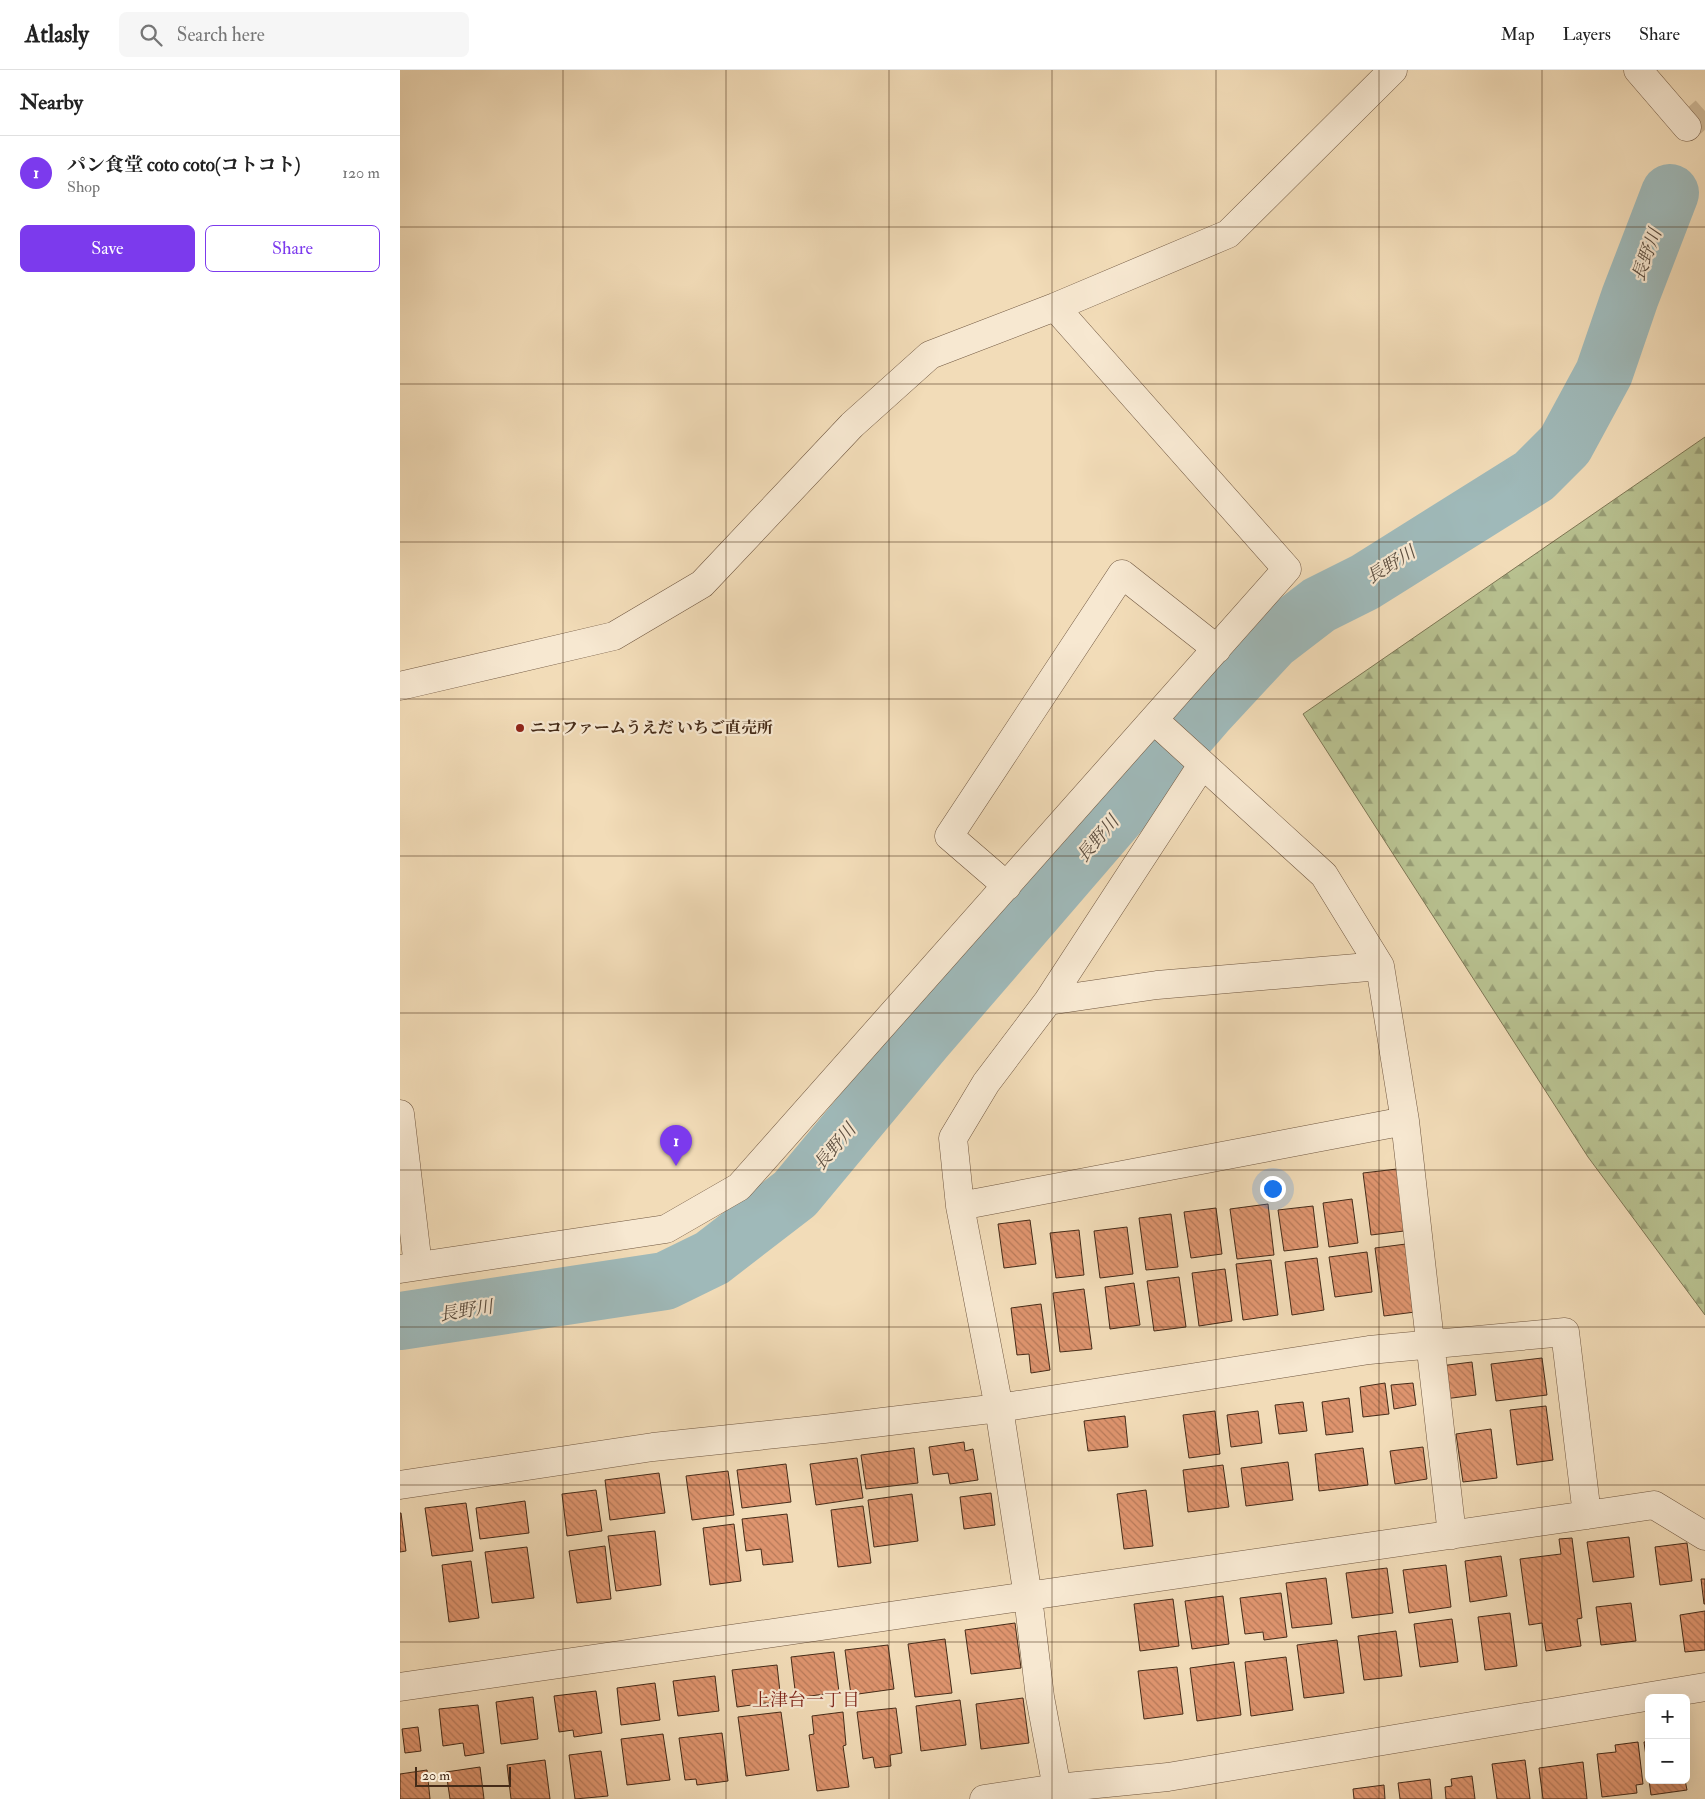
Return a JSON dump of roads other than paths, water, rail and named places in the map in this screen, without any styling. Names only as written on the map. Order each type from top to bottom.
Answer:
[{"type":"street","points":[[400,686],[614,636],[702,584],[852,425],[930,355],[1055,307],[1228,234],[1393,70]]},
{"type":"street","points":[[1638,70],[1687,127]]},
{"type":"street","points":[[400,1114],[409,1267],[666,1228],[739,1187],[1288,570],[1055,307]]},
{"type":"street","points":[[1006,886],[949,836],[1122,574],[1217,649]]},
{"type":"street","points":[[1154,720],[1324,875],[1380,966],[1405,1120],[1452,1535]]},
{"type":"street","points":[[1058,1793],[1040,1697],[1028,1597],[1000,1408],[960,1206],[953,1138],[986,1083],[1048,1001],[1202,764]]},
{"type":"street","points":[[1048,1001],[1157,985],[1380,966]]},
{"type":"street","points":[[960,1206],[1405,1120]]},
{"type":"street","points":[[400,1485],[653,1447],[1000,1408],[1369,1350],[1564,1332],[1587,1515]]},
{"type":"street","points":[[400,1687],[1654,1505],[1705,1536]]},
{"type":"street","points":[[984,1799],[1058,1793],[1168,1777],[1705,1687]]},
{"type":"waterway","name":"長野川","points":[[400,1321],[665,1281],[712,1258],[795,1194],[924,1039],[1206,712],[1272,641],[1319,605],[1365,582],[1534,476],[1565,445],[1604,373],[1630,297],[1670,193]]},
{"type":"tunnel","points":[[1687,127],[1705,111]]},
{"type":"place","name":"ニコファームうえだ いちご直売所","points":[[520,728]]},
{"type":"place","name":"パン食堂 coto coto(コトコト)","points":[[676,1166]]},
{"type":"district","name":"上津台一丁目","points":[[806,1700]]}]
